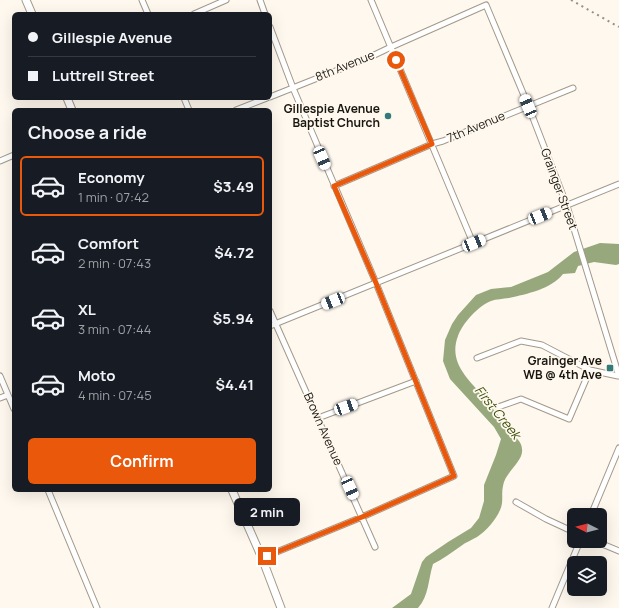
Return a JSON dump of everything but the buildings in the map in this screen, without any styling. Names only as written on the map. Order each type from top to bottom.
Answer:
[{"type":"street","points":[[26,0],[31,12]]},
{"type":"street","points":[[142,0],[147,12]]},
{"type":"street","points":[[199,12],[226,0]]},
{"type":"street","points":[[260,0],[264,12]]},
{"type":"street","points":[[371,0],[474,243]]},
{"type":"street","name":"8th Avenue","points":[[272,96],[368,58],[486,5]]},
{"type":"street","name":"Grainger Street","points":[[486,5],[528,106],[567,206],[619,376]]},
{"type":"street","points":[[262,558],[362,517],[454,476],[376,283],[293,88],[272,32]]},
{"type":"street","name":"7th Avenue","points":[[334,186],[432,144],[443,141],[573,88]]},
{"type":"street","points":[[241,108],[262,100]]},
{"type":"street","points":[[0,161],[12,156]]},
{"type":"street","points":[[273,325],[619,184]]},
{"type":"street","name":"Brown Avenue","points":[[273,325],[318,418],[376,547]]},
{"type":"street","points":[[477,358],[521,341],[542,345],[590,370],[619,376]]},
{"type":"street","points":[[498,408],[521,399],[568,419],[590,370]]},
{"type":"street","points":[[0,376],[12,405]]},
{"type":"street","points":[[318,418],[416,381]]},
{"type":"street","points":[[0,398],[8,395]]},
{"type":"street","points":[[594,508],[619,448]]},
{"type":"street","points":[[49,492],[97,608]]},
{"type":"street","points":[[233,492],[262,558],[281,608]]},
{"type":"street","points":[[516,502],[567,529]]},
{"type":"street","points":[[607,546],[619,551]]},
{"type":"street","points":[[552,608],[577,548]]},
{"type":"shaded area","name":"First Creek","points":[[600,243],[619,244],[619,264],[616,265],[594,262],[578,266],[575,273],[563,274],[552,284],[531,293],[486,303],[476,311],[460,331],[456,345],[456,354],[461,369],[520,442],[522,446],[522,453],[504,481],[501,507],[496,518],[484,532],[433,564],[426,593],[418,608],[392,608],[411,594],[422,562],[426,557],[471,528],[479,518],[484,501],[484,485],[501,439],[494,427],[450,379],[443,361],[445,340],[452,324],[476,295],[491,289],[511,287],[548,272],[574,252]]},
{"type":"railway","points":[[571,0],[619,27]]},
{"type":"place","name":"Gillespie Avenue Baptist Church","points":[[388,116]]},
{"type":"place","name":"Grainger Ave WB @ 4th Ave","points":[[610,368]]},
{"type":"route","points":[[267,556],[362,517],[454,476],[376,283],[334,186],[432,144],[396,60]]}]
